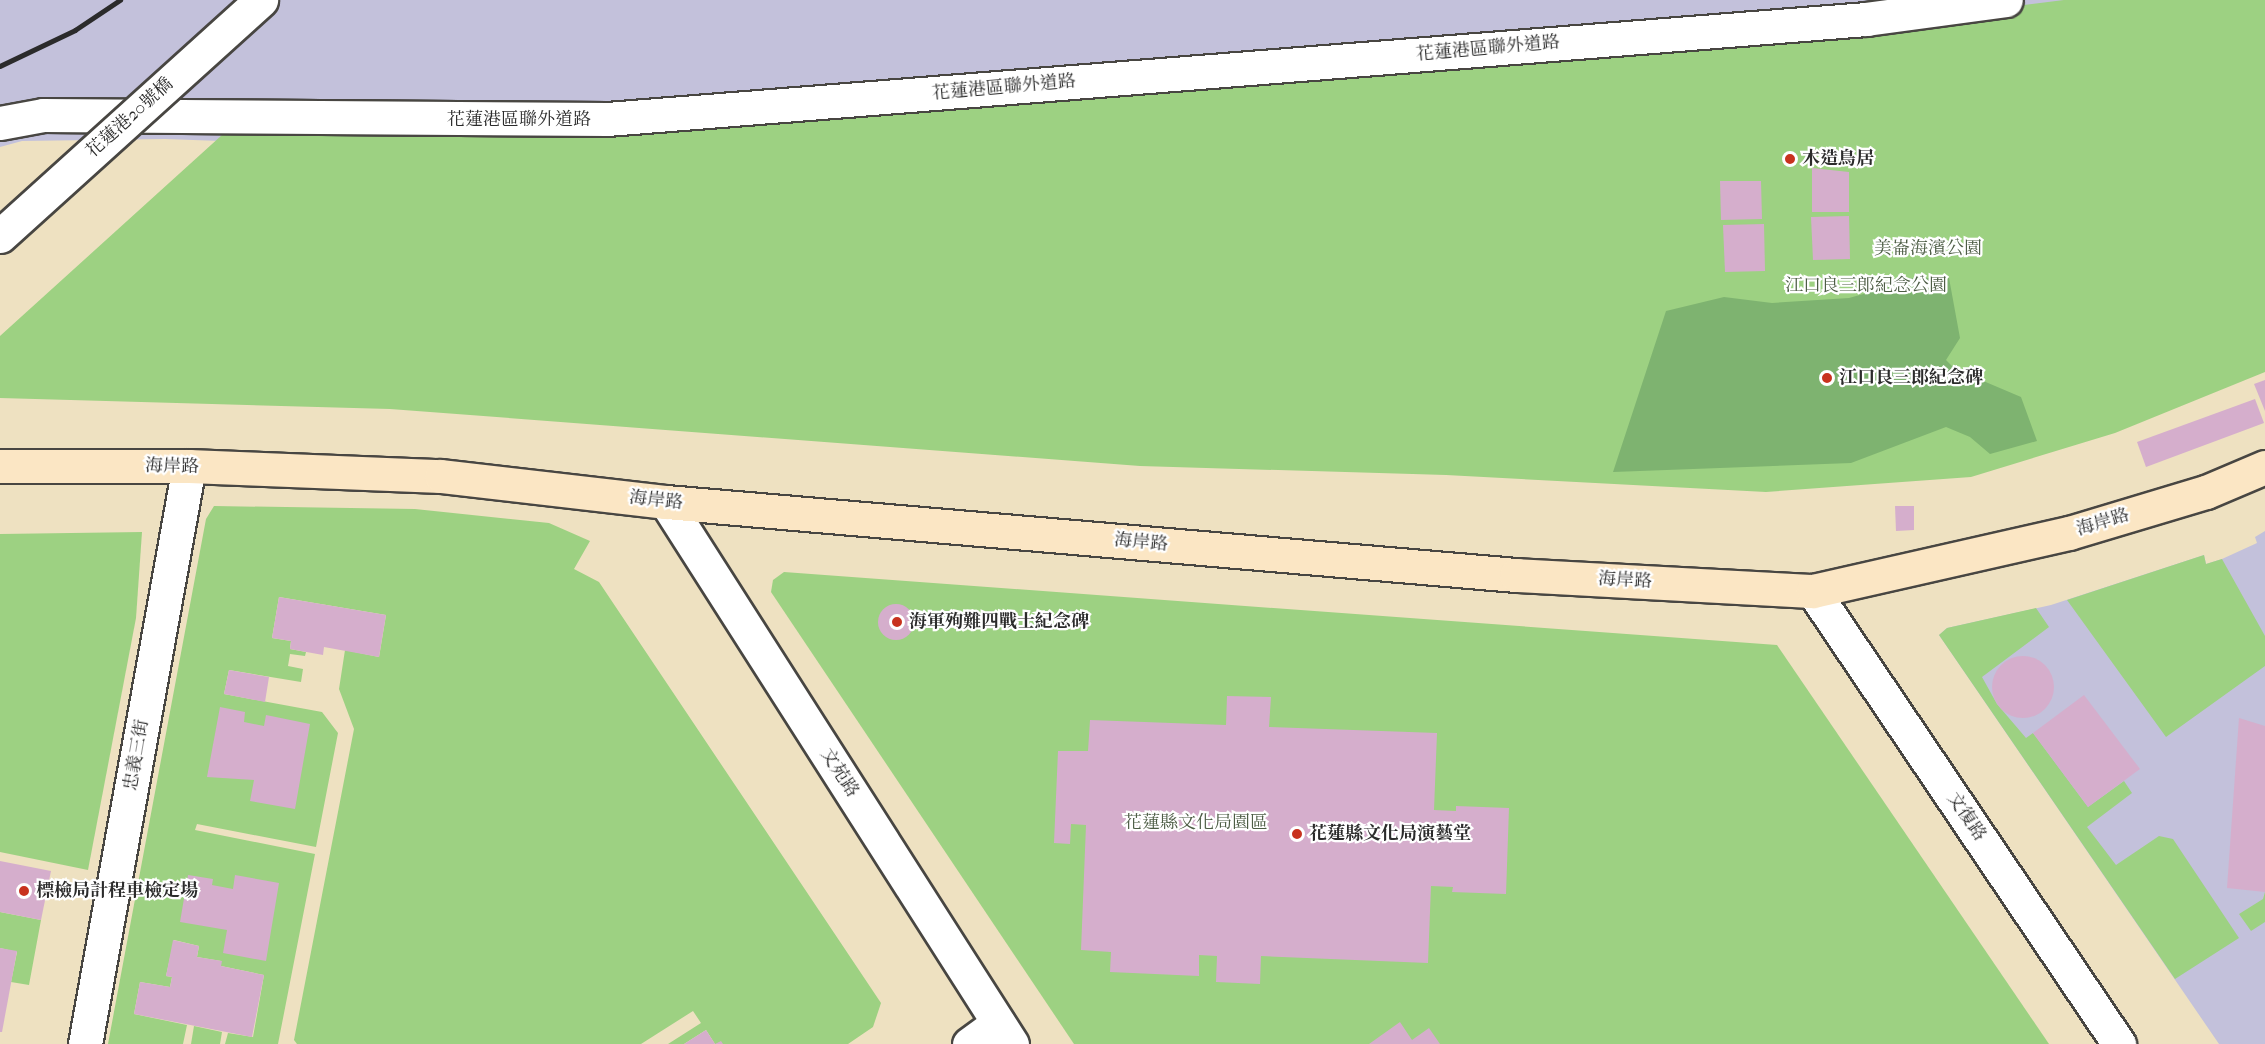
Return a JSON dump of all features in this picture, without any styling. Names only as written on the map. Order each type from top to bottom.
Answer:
[{"type":"main road","name":"海岸路","points":[[0,466],[189,466],[441,476],[666,502],[1516,575],[1813,591],[2069,533],[2206,492],[2265,467]]},
{"type":"street","name":"花蓮港20號橋","points":[[0,236],[261,0]]},
{"type":"street","name":"花蓮港區聯外道路","points":[[0,123],[43,115],[607,119],[1854,20],[2006,0]]},
{"type":"street","name":"忠義三街","points":[[85,1044],[189,466]]},
{"type":"street","name":"文苑路","points":[[666,502],[1005,1034]]},
{"type":"street","name":"文復路","points":[[1813,591],[2119,1044]]},
{"type":"street","points":[[969,1044],[1005,1034]]},
{"type":"shaded area","points":[[0,0],[2108,0],[357,146],[165,139],[22,141],[0,147]]},
{"type":"shaded area","points":[[2265,531],[2265,1044],[2219,1044],[1939,635],[1947,628],[2051,605],[2204,555],[2206,564],[2222,559],[2257,543],[2255,537]]},
{"type":"green space","name":"美崙海濱公園","points":[[2064,0],[2265,0],[2265,372],[2115,433],[1971,477],[1766,492],[1446,475],[1140,466],[390,409],[0,398],[0,336],[222,135],[673,124],[1755,38]]},
{"type":"green space","points":[[1895,278],[1949,278],[1960,338],[1946,360],[1955,369],[2021,397],[2037,441],[1990,454],[1970,437],[1946,427],[1851,463],[1613,472],[1666,311],[1724,297],[1772,303],[1849,298],[1892,286]]},
{"type":"green space","points":[[214,506],[415,509],[549,523],[590,541],[574,569],[599,582],[881,1003],[873,1027],[848,1044],[715,1044],[706,1030],[684,1044],[668,1044],[701,1023],[693,1011],[641,1044],[297,1044],[294,1040],[354,729],[339,689],[345,650],[379,657],[386,615],[279,597],[272,638],[291,641],[290,649],[306,652],[305,656],[290,654],[288,666],[303,669],[301,682],[229,670],[224,694],[322,712],[338,733],[316,847],[197,824],[195,830],[315,854],[278,1044],[225,1044],[228,1033],[253,1037],[264,975],[221,966],[221,961],[197,957],[199,946],[174,940],[166,976],[172,977],[170,987],[140,982],[134,1014],[187,1025],[183,1044],[108,1044],[206,519]]},
{"type":"green space","points":[[142,532],[136,618],[88,870],[0,852],[0,534]]},
{"type":"green space","points":[[2204,555],[2206,564],[2222,559],[2265,636],[2265,666],[2166,737],[2067,600]]},
{"type":"green space","name":"花蓮縣文化局園區","points":[[784,572],[1777,645],[2049,1044],[1074,1044],[771,592],[773,580]]},
{"type":"green space","points":[[2036,608],[2049,627],[1982,677],[1997,704],[2026,738],[2033,733],[2088,807],[2124,781],[2132,793],[2087,827],[2116,865],[2159,836],[2173,839],[2239,938],[2175,979],[1939,635],[1947,628]]},
{"type":"green space","points":[[2265,892],[2265,922],[2251,931],[2239,914],[2263,899]]},
{"type":"green space","points":[[0,912],[41,920],[29,985],[11,982],[17,952],[0,948]]},
{"type":"green space","points":[[194,1026],[222,1032],[220,1044],[191,1044]]},
{"type":"building","points":[[1812,168],[1849,172],[1849,212],[1812,212]]},
{"type":"building","points":[[1720,181],[1761,181],[1762,219],[1721,220]]},
{"type":"building","points":[[1849,216],[1850,259],[1813,260],[1811,217]]},
{"type":"building","points":[[1764,224],[1765,271],[1725,272],[1723,225]]},
{"type":"building","points":[[2265,380],[2265,411],[2254,384]]},
{"type":"building","points":[[2255,399],[2264,423],[2146,467],[2137,442]]},
{"type":"building","points":[[1895,506],[1914,506],[1914,530],[1896,531]]},
{"type":"building","points":[[279,597],[386,615],[379,657],[324,647],[323,655],[290,649],[291,641],[272,638]]},
{"type":"building","name":"海軍殉難四戰士紀念碑","points":[[896,604],[909,609],[914,622],[909,635],[896,640],[883,635],[878,622],[883,609]]},
{"type":"building","points":[[2023,656],[2035,658],[2045,665],[2052,675],[2054,687],[2052,699],[2045,709],[2035,716],[2023,718],[2011,716],[2001,709],[1994,699],[1992,687],[1994,675],[2001,665],[2011,658]]},
{"type":"building","points":[[229,670],[269,677],[265,702],[224,694]]},
{"type":"building","points":[[2084,695],[2140,769],[2088,807],[2033,733]]},
{"type":"building","name":"花蓮縣文化局演藝堂","points":[[1227,696],[1271,697],[1269,727],[1437,733],[1434,810],[1456,811],[1456,806],[1509,808],[1506,894],[1452,892],[1453,887],[1431,886],[1428,963],[1261,956],[1260,984],[1216,982],[1217,956],[1199,955],[1199,976],[1110,972],[1111,952],[1081,950],[1086,825],[1071,824],[1070,844],[1054,843],[1058,751],[1088,751],[1090,720],[1226,725]]},
{"type":"building","points":[[220,707],[245,712],[244,722],[264,726],[266,715],[310,724],[295,809],[250,801],[254,780],[207,777]]},
{"type":"building","points":[[2239,718],[2265,726],[2265,892],[2227,888]]},
{"type":"building","name":"標檢局計程車檢定場","points":[[0,861],[51,871],[41,920],[0,912]]},
{"type":"building","points":[[188,875],[213,879],[212,885],[233,889],[235,875],[279,883],[266,961],[223,953],[227,930],[180,922]]},
{"type":"building","points":[[173,940],[199,946],[197,957],[222,961],[221,966],[264,975],[252,1037],[134,1014],[140,982],[170,987],[172,977],[166,976]]},
{"type":"building","points":[[0,948],[17,951],[2,1032],[0,1032]]},
{"type":"building","points":[[1400,1022],[1412,1040],[1429,1028],[1440,1044],[1369,1044]]},
{"type":"building","points":[[706,1030],[715,1044],[684,1044]]},
{"type":"railway","points":[[0,66],[75,30],[120,0]]},
{"type":"place","name":"木造鳥居","points":[[1790,159]]},
{"type":"place","name":"江口良三郎紀念碑","points":[[1827,378]]},
{"type":"place","name":"海軍殉難四戰士紀念碑","points":[[897,622]]},
{"type":"place","name":"花蓮縣文化局演藝堂","points":[[1297,834]]},
{"type":"place","name":"標檢局計程車檢定場","points":[[24,891]]},
{"type":"park label","name":"江口良三郎紀念公園","points":[[1866,286]]}]
